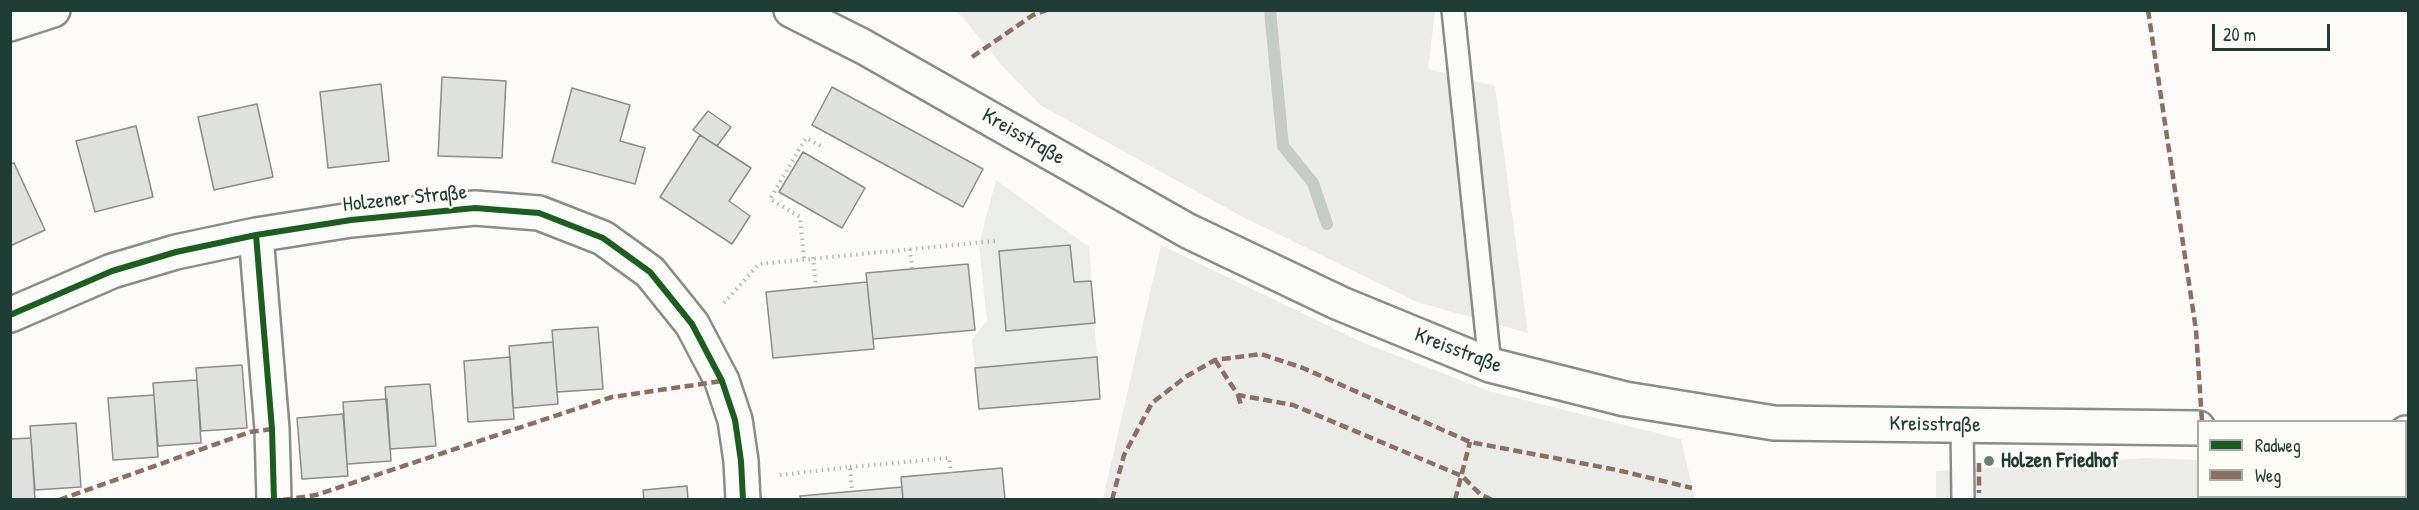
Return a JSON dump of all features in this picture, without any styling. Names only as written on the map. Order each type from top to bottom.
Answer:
[{"type":"main road","points":[[10,24],[53,10]]},
{"type":"main road","name":"Kreisstraße","points":[[791,10],[864,47],[1188,231],[1339,303],[1490,365],[1625,399],[1774,423],[2197,428]]},
{"type":"main road","name":"Holzener Straße","points":[[10,315],[112,271],[176,252],[256,235],[351,220],[475,208],[540,213],[603,238],[650,272],[692,324],[722,381],[735,420],[741,461],[743,500]]},
{"type":"main road","points":[[256,235],[272,429],[274,500]]},
{"type":"lane","points":[[1453,10],[1490,365]]},
{"type":"lane","points":[[1962,425],[1963,500]]},
{"type":"path","points":[[804,258],[800,217],[770,199],[806,138],[821,147]]},
{"type":"path","points":[[716,312],[759,264],[995,241]]},
{"type":"path","points":[[910,249],[912,268]]},
{"type":"path","points":[[813,257],[816,287]]},
{"type":"path","points":[[774,475],[949,458],[951,473]]},
{"type":"path","points":[[850,467],[852,492]]},
{"type":"shaded area","points":[[957,11],[1435,11],[1428,69],[1495,86],[1528,333],[1417,302],[1239,215],[1040,105],[1006,70]]},
{"type":"shaded area","points":[[996,180],[1089,247],[1100,399],[979,409],[972,339],[987,321],[979,244]]},
{"type":"shaded area","points":[[1161,245],[1364,343],[1489,391],[1681,439],[1695,499],[1103,499]]},
{"type":"shaded area","points":[[2145,458],[2197,460],[2197,498],[2407,498],[2408,467],[2408,499],[1936,499],[1936,471]]},
{"type":"building","points":[[442,77],[506,81],[502,158],[438,156]]},
{"type":"building","points":[[381,84],[389,161],[328,168],[320,92]]},
{"type":"building","points":[[832,87],[983,169],[963,207],[812,125]]},
{"type":"building","points":[[572,88],[630,105],[620,141],[645,148],[635,184],[552,162]]},
{"type":"building","points":[[257,104],[273,177],[214,190],[198,117]]},
{"type":"building","points":[[708,111],[731,127],[717,146],[693,130]]},
{"type":"building","points":[[136,126],[153,197],[95,212],[76,141]]},
{"type":"building","points":[[700,135],[751,168],[729,201],[750,216],[732,244],[660,197]]},
{"type":"building","points":[[803,152],[865,188],[842,228],[779,192]]},
{"type":"building","points":[[14,163],[45,230],[10,246],[10,164]]},
{"type":"building","points":[[1070,245],[1074,282],[1091,281],[1095,323],[1006,331],[999,251]]},
{"type":"building","points":[[968,264],[975,330],[873,339],[866,273]]},
{"type":"building","points":[[867,282],[874,349],[773,358],[766,292]]},
{"type":"building","points":[[598,327],[603,389],[557,392],[552,330]]},
{"type":"building","points":[[553,342],[558,404],[513,408],[509,346]]},
{"type":"building","points":[[510,357],[514,419],[468,422],[464,361]]},
{"type":"building","points":[[1097,357],[1100,399],[979,409],[975,368]]},
{"type":"building","points":[[242,365],[247,428],[201,431],[196,368]]},
{"type":"building","points":[[197,380],[201,443],[158,446],[153,383]]},
{"type":"building","points":[[430,384],[436,446],[390,449],[385,387]]},
{"type":"building","points":[[154,395],[158,457],[113,460],[108,398]]},
{"type":"building","points":[[387,399],[391,461],[347,464],[343,402]]},
{"type":"building","points":[[343,414],[348,476],[302,479],[297,418]]},
{"type":"building","points":[[76,423],[81,487],[35,490],[30,426]]},
{"type":"building","points":[[31,438],[35,500],[10,500],[10,439]]},
{"type":"building","points":[[1002,468],[1005,500],[903,500],[901,477]]},
{"type":"building","points":[[687,486],[688,500],[644,500],[643,490]]},
{"type":"building","points":[[902,487],[903,500],[801,500],[800,496]]},
{"type":"waterway","points":[[1270,10],[1283,146],[1313,183],[1327,224]]},
{"type":"marked path","points":[[972,57],[1033,15],[1047,10]]},
{"type":"marked path","points":[[2148,10],[2196,330],[2202,420]]},
{"type":"marked path","points":[[1112,500],[1124,455],[1152,403],[1187,376],[1215,360],[1261,354],[1303,368],[1470,442],[1617,470],[1692,488]]},
{"type":"marked path","points":[[1215,360],[1238,395],[1293,405],[1462,476],[1480,494],[1492,500]]},
{"type":"marked path","points":[[283,500],[316,495],[612,397],[722,381]]},
{"type":"marked path","points":[[1238,395],[1242,408]]},
{"type":"marked path","points":[[59,500],[250,432],[272,429]]},
{"type":"marked path","points":[[1455,500],[1470,442]]},
{"type":"marked path","points":[[1979,463],[1979,493]]},
{"type":"cycle path","points":[[10,315],[112,271],[176,252],[256,235],[351,220],[475,208],[539,213],[603,238],[650,272],[692,324],[722,381],[735,420],[741,461],[743,500]]},
{"type":"cycle path","points":[[256,235],[272,429],[274,500]]},
{"type":"place","name":"Holzen Friedhof","points":[[1989,461]]}]
